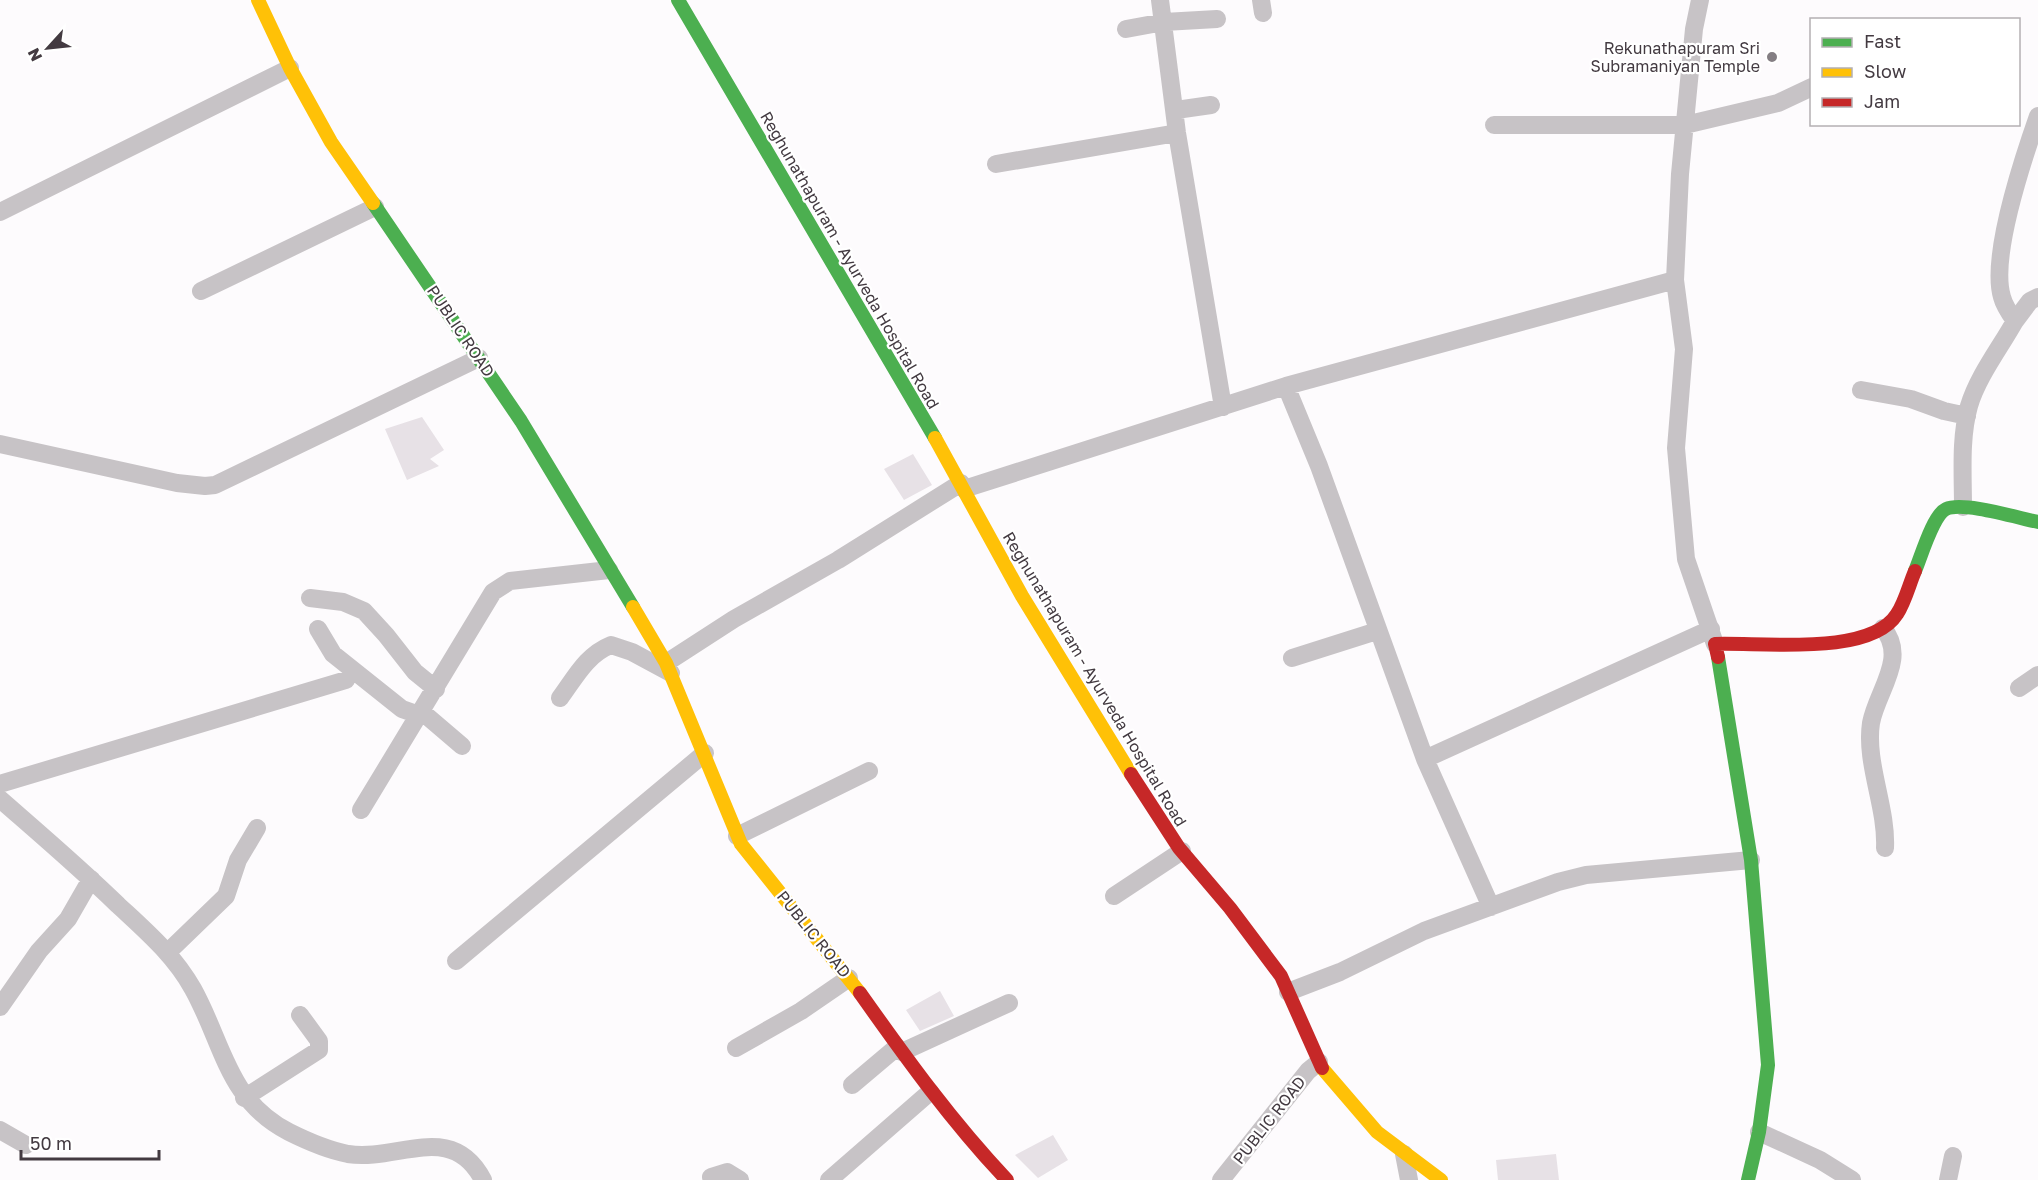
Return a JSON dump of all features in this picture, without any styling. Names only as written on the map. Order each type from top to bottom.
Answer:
[{"type":"main road","name":"PUBLIC ROAD","points":[[258,0],[290,68],[331,142],[527,430],[668,668],[705,753],[737,836],[750,856],[849,978],[930,1092],[969,1140],[1007,1180]]},
{"type":"main road","name":"Reghunathapuram - Ayurveda Hospital Road","points":[[678,0],[962,486],[1022,596],[1153,811],[1281,976],[1319,1062],[1346,1099],[1377,1132],[1441,1180]]},
{"type":"main road","points":[[1748,1180],[1759,1132],[1768,1065],[1751,860],[1729,712],[1713,636],[1791,645],[1820,644],[1870,634],[1883,628],[1897,615],[1940,513],[1953,507],[1963,507],[2038,522]]},
{"type":"street","points":[[1160,0],[1176,110],[1177,133],[1223,407]]},
{"type":"street","points":[[1425,759],[1713,636],[1686,559],[1676,448],[1684,349],[1676,280],[1680,174],[1694,29],[1700,0]]},
{"type":"street","points":[[1126,29],[1164,22],[1217,19]]},
{"type":"street","points":[[0,212],[290,68]]},
{"type":"street","points":[[1494,125],[1685,125],[1778,102],[1810,88]]},
{"type":"street","points":[[1176,110],[1210,105]]},
{"type":"street","points":[[2015,321],[2002,296],[2000,273],[2015,185],[2038,116]]},
{"type":"street","points":[[996,164],[1177,133]]},
{"type":"street","points":[[201,291],[375,207]]},
{"type":"street","points":[[560,698],[587,660],[596,652],[610,645],[668,668],[962,486],[1286,387],[1676,280]]},
{"type":"street","points":[[1963,507],[1967,416],[1974,394],[2015,321],[2030,301],[2038,297]]},
{"type":"street","points":[[0,444],[177,483],[205,486],[215,484],[479,358]]},
{"type":"street","points":[[1286,387],[1319,466],[1425,759],[1491,907]]},
{"type":"street","points":[[1861,390],[1911,399],[1944,411],[1967,416]]},
{"type":"street","points":[[360,810],[399,743],[436,689],[493,592],[510,580],[547,574],[609,570]]},
{"type":"street","points":[[309,598],[343,602],[363,611],[387,635],[415,672],[436,689]]},
{"type":"street","points":[[1883,628],[1892,643],[1894,658],[1875,709],[1871,732],[1877,788],[1885,817],[1885,848]]},
{"type":"street","points":[[318,629],[333,654],[402,709],[420,713],[462,746]]},
{"type":"street","points":[[1292,658],[1377,631]]},
{"type":"street","points":[[2019,688],[2038,675]]},
{"type":"street","points":[[0,784],[346,681]]},
{"type":"street","points":[[456,961],[705,753]]},
{"type":"street","points":[[737,836],[869,771]]},
{"type":"street","points":[[0,799],[91,879],[168,952],[192,987],[244,1098],[262,1116],[288,1132],[320,1146],[349,1154],[385,1154],[420,1148],[450,1149],[468,1158],[483,1180]]},
{"type":"street","points":[[168,952],[226,896],[237,860],[257,828]]},
{"type":"street","points":[[1113,896],[1182,851]]},
{"type":"street","points":[[1288,992],[1340,972],[1424,932],[1558,882],[1586,875],[1751,860]]},
{"type":"street","points":[[0,1007],[39,951],[68,920],[91,879]]},
{"type":"street","points":[[736,1048],[801,1011],[849,978]]},
{"type":"street","points":[[853,1076],[897,1046],[1009,1003]]},
{"type":"street","points":[[244,1098],[319,1050],[319,1041],[300,1015]]},
{"type":"street","name":"PUBLIC ROAD","points":[[1221,1180],[1308,1071],[1319,1062]]},
{"type":"street","points":[[829,1180],[930,1092]]},
{"type":"street","points":[[0,1130],[26,1145]]},
{"type":"street","points":[[1759,1132],[1820,1160],[1852,1180]]},
{"type":"street","points":[[1404,1154],[1409,1180]]},
{"type":"street","points":[[1948,1180],[1953,1156]]},
{"type":"street","points":[[711,1177],[727,1172],[740,1180]]},
{"type":"building","points":[[422,417],[444,450],[430,459],[439,466],[407,480],[385,429]]},
{"type":"building","points":[[913,454],[932,485],[904,500],[884,469]]},
{"type":"building","points":[[940,991],[954,1016],[920,1031],[906,1010]]},
{"type":"building","points":[[1053,1135],[1068,1160],[1038,1178],[1015,1155]]},
{"type":"building","points":[[1556,1154],[1559,1180],[1498,1180],[1496,1160]]},
{"type":"traffic: fast","points":[[678,0],[935,438]]},
{"type":"traffic: fast","points":[[373,203],[521,421],[633,607]]},
{"type":"traffic: fast","points":[[1915,571],[1932,528],[1946,509],[1965,507],[2038,522]]},
{"type":"traffic: fast","points":[[1718,657],[1751,860],[1768,1065],[1759,1132],[1748,1180]]},
{"type":"traffic: slow","points":[[258,0],[290,68],[331,142],[373,203]]},
{"type":"traffic: slow","points":[[935,438],[1022,596],[1131,774]]},
{"type":"traffic: slow","points":[[633,607],[666,663],[741,844],[860,993]]},
{"type":"traffic: slow","points":[[1322,1068],[1377,1132],[1441,1180]]},
{"type":"traffic: jam","points":[[1718,657],[1715,644],[1813,644],[1864,637],[1883,628],[1897,614],[1915,571]]},
{"type":"traffic: jam","points":[[1131,774],[1179,848],[1230,908],[1281,976],[1322,1068]]},
{"type":"traffic: jam","points":[[860,993],[948,1112],[1007,1180]]},
{"type":"place","name":"Rekunathapuram Sri Subramaniyan Temple","points":[[1772,57]]}]
